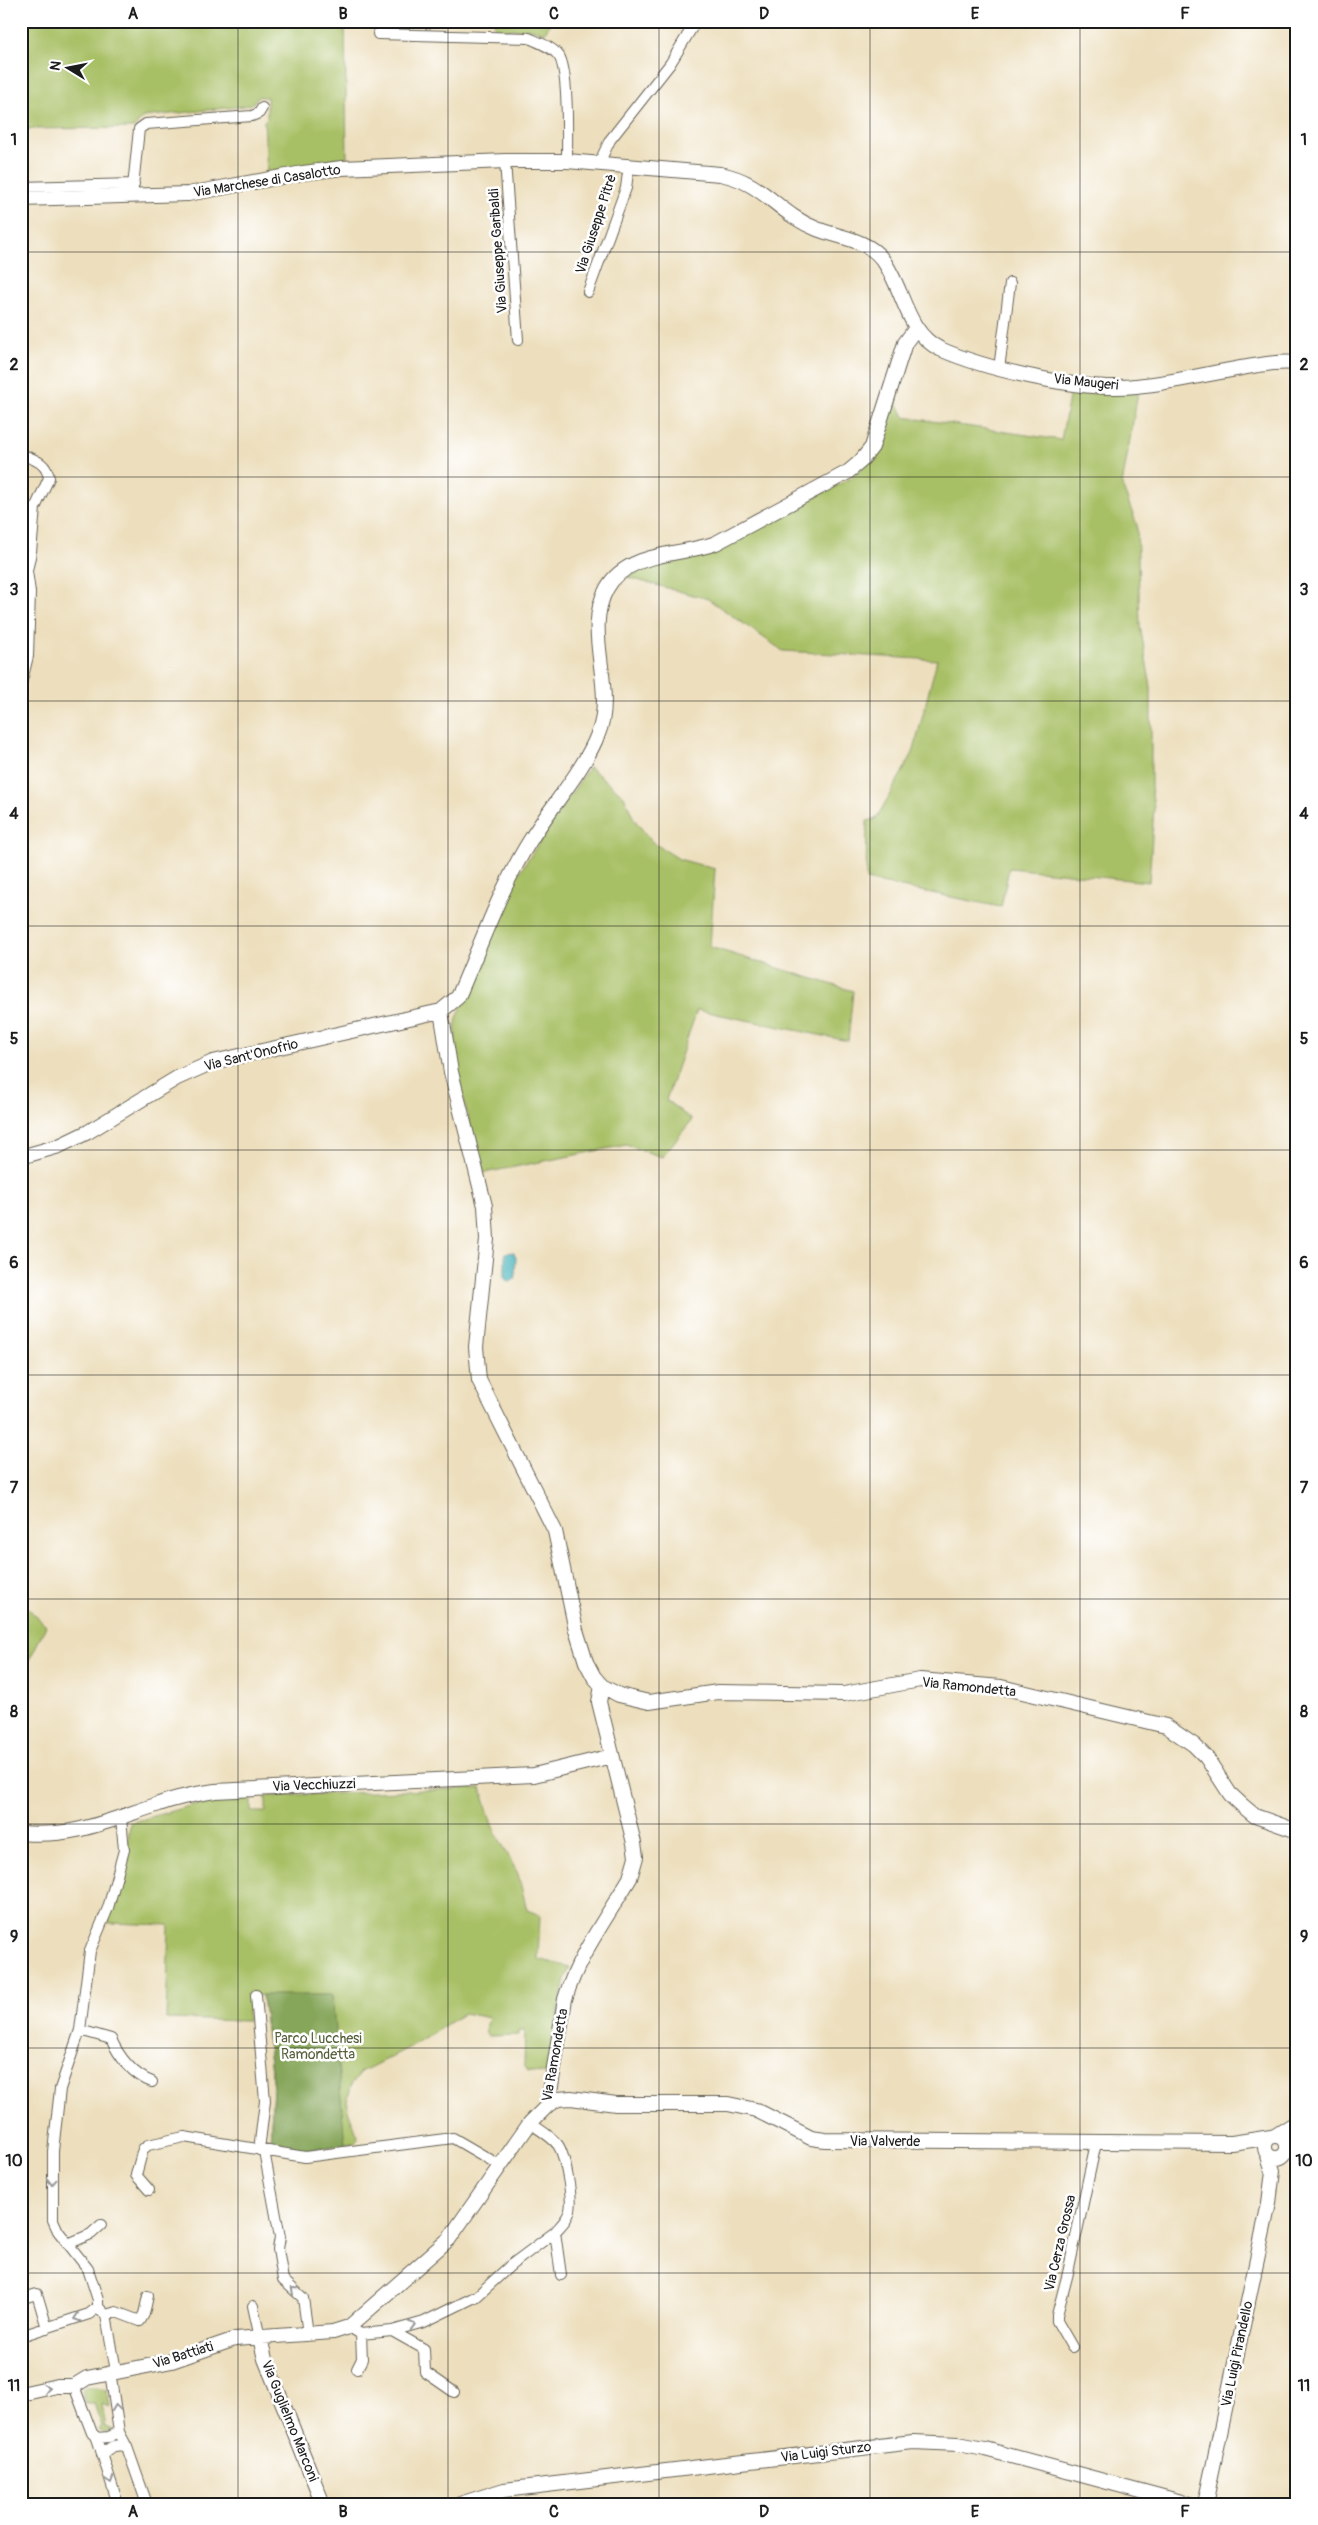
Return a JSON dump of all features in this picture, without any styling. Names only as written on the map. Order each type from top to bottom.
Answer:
[{"type":"street","points":[[602,164],[602,157],[610,140],[670,64],[696,21]]},
{"type":"street","points":[[378,34],[529,38],[551,48],[560,57],[564,75],[568,161]]},
{"type":"street","points":[[21,187],[133,190],[139,129],[146,124],[252,116],[259,113],[262,108]]},
{"type":"street","name":"Via Marchese di Casalotto","points":[[21,199],[133,190],[188,194],[303,173],[342,168],[505,161],[568,161],[629,165],[736,177],[755,186],[801,222],[872,249],[882,259],[894,280],[916,328]]},
{"type":"street","name":"Via Giuseppe Garibaldi","points":[[505,161],[518,340]]},
{"type":"street","name":"Via Giuseppe Pitrè","points":[[588,292],[626,188],[629,165]]},
{"type":"street","points":[[999,369],[1010,283]]},
{"type":"street","points":[[602,1686],[594,1677],[586,1662],[576,1630],[555,1532],[479,1380],[476,1347],[487,1239],[485,1206],[451,1072],[440,1011],[458,997],[513,871],[530,840],[590,750],[599,733],[603,714],[598,622],[601,604],[607,587],[621,572],[640,561],[700,550],[716,543],[848,472],[862,461],[872,447],[905,343],[916,328]]},
{"type":"street","name":"Via Maugeri","points":[[916,328],[923,338],[941,349],[999,369],[1111,388],[1136,386],[1268,363],[1297,363]]},
{"type":"street","points":[[21,454],[45,466],[49,478],[35,508],[27,572],[30,592],[28,656],[21,684]]},
{"type":"street","name":"Via Sant'Onofrio","points":[[21,1157],[58,1146],[88,1132],[177,1078],[213,1062],[440,1011]]},
{"type":"street","name":"Via Ramondetta","points":[[355,2330],[449,2239],[530,2124],[548,2105],[565,1999],[570,1984],[577,1968],[630,1878],[634,1866],[634,1843],[600,1702],[602,1686],[619,1695],[649,1702],[718,1692],[825,1696],[920,1680],[1001,1687],[1166,1726],[1194,1745],[1206,1757],[1230,1794],[1255,1816],[1297,1831]]},
{"type":"street","name":"Via Vecchiuzzi","points":[[21,1833],[43,1835],[69,1833],[182,1797],[215,1791],[524,1776],[612,1756]]},
{"type":"street","points":[[121,1818],[124,1850],[108,1908],[90,1951],[80,2030],[60,2089],[56,2133],[53,2220],[68,2244],[88,2269],[98,2300],[98,2307],[106,2316],[114,2372],[119,2432],[127,2447],[147,2504]]},
{"type":"street","points":[[256,1996],[265,2101],[262,2151],[280,2237],[278,2249],[283,2280],[303,2298],[308,2334]]},
{"type":"street","points":[[80,2030],[111,2039],[116,2049],[139,2077],[152,2082]]},
{"type":"street","name":"Via Valverde","points":[[548,2105],[558,2099],[571,2098],[616,2104],[728,2104],[756,2110],[811,2138],[825,2140],[1232,2143]]},
{"type":"street","points":[[1269,2203],[1273,2171],[1266,2154],[1265,2143],[1297,2122]]},
{"type":"street","points":[[357,2369],[362,2359],[355,2330],[392,2331],[424,2322],[477,2296],[511,2265],[555,2232],[566,2220],[570,2210],[571,2198],[559,2146],[530,2124]]},
{"type":"street","points":[[1269,2203],[1287,2150],[1297,2134]]},
{"type":"street","points":[[1232,2143],[1273,2136],[1283,2138],[1287,2150]]},
{"type":"street","points":[[150,2190],[136,2175],[143,2149],[148,2145],[184,2137],[304,2157],[452,2138],[501,2166]]},
{"type":"street","name":"Via Cerza Grossa","points":[[1072,2347],[1057,2321],[1057,2315],[1096,2142]]},
{"type":"street","points":[[1232,2143],[1276,2159],[1287,2150]]},
{"type":"street","name":"Via Luigi Pirandello","points":[[1205,2504],[1269,2203]]},
{"type":"street","points":[[68,2244],[91,2234],[101,2225]]},
{"type":"street","points":[[555,2232],[561,2275]]},
{"type":"street","points":[[23,2298],[37,2294],[46,2328]]},
{"type":"street","points":[[106,2316],[116,2312],[140,2321],[143,2319],[148,2296]]},
{"type":"street","points":[[253,2306],[260,2338]]},
{"type":"street","points":[[21,2336],[90,2314],[98,2307]]},
{"type":"street","name":"Via Battiati","points":[[21,2394],[57,2386],[74,2386],[87,2378],[172,2361],[234,2340],[355,2330]]},
{"type":"street","points":[[392,2331],[424,2349],[425,2372],[454,2392]]},
{"type":"street","name":"Via Guglielmo Marconi","points":[[260,2338],[265,2359],[323,2504]]},
{"type":"street","points":[[74,2386],[92,2433],[97,2438],[118,2504]]},
{"type":"street","points":[[97,2438],[109,2438],[119,2432]]},
{"type":"street","name":"Via Luigi Sturzo","points":[[460,2504],[504,2490],[913,2442],[958,2444],[985,2449],[1189,2504]]},
{"type":"street","points":[[102,2454],[110,2447],[116,2445],[127,2447]]},
{"type":"green space","points":[[21,21],[345,21],[347,160],[333,158],[331,162],[267,174],[264,121],[267,118],[267,97],[258,97],[252,104],[244,106],[143,117],[134,128],[21,129]]},
{"type":"green space","points":[[494,21],[550,22],[545,33],[531,29],[495,30]]},
{"type":"green space","points":[[1070,392],[1138,393],[1122,485],[1137,525],[1140,626],[1151,687],[1151,787],[1154,808],[1149,882],[1009,868],[1001,907],[866,880],[867,821],[876,819],[913,753],[937,660],[783,651],[708,599],[626,577],[649,566],[709,554],[849,479],[860,471],[875,454],[884,435],[896,400],[904,417],[1061,440]]},
{"type":"green space","points":[[589,767],[624,796],[634,819],[652,842],[679,859],[715,869],[710,947],[853,991],[848,1041],[697,1010],[666,1100],[692,1120],[662,1157],[626,1145],[484,1173],[458,1075],[455,1036],[457,1018],[517,876]]},
{"type":"green space","points":[[21,1601],[46,1626],[21,1677]]},
{"type":"green space","name":"Parco Lucchesi Ramondetta","points":[[481,1788],[492,1825],[518,1874],[527,1910],[540,1915],[538,1959],[570,1967],[565,1979],[546,2074],[528,2071],[524,2065],[525,2030],[519,2030],[519,2035],[487,2036],[485,2030],[489,2018],[464,2013],[416,2044],[361,2072],[352,2083],[347,2101],[348,2110],[358,2137],[355,2143],[306,2150],[273,2146],[270,2143],[273,2088],[262,1995],[253,1996],[255,2004],[247,2011],[248,2021],[166,2019],[169,1925],[108,1923],[122,1874],[130,1823],[196,1804],[251,1797],[251,1812],[266,1812],[266,1796]]},
{"type":"green space","name":"Parco Lucchesi Ramondetta","points":[[262,1995],[332,1995],[345,2145],[306,2150],[270,2143],[273,2088]]},
{"type":"green space","points":[[85,2387],[107,2390],[110,2407],[102,2404],[106,2427],[113,2430],[106,2433],[99,2431],[102,2426],[94,2404],[86,2404],[82,2391]]},
{"type":"water","points":[[514,1252],[516,1258],[515,1279],[510,1282],[505,1279],[505,1253]]}]
